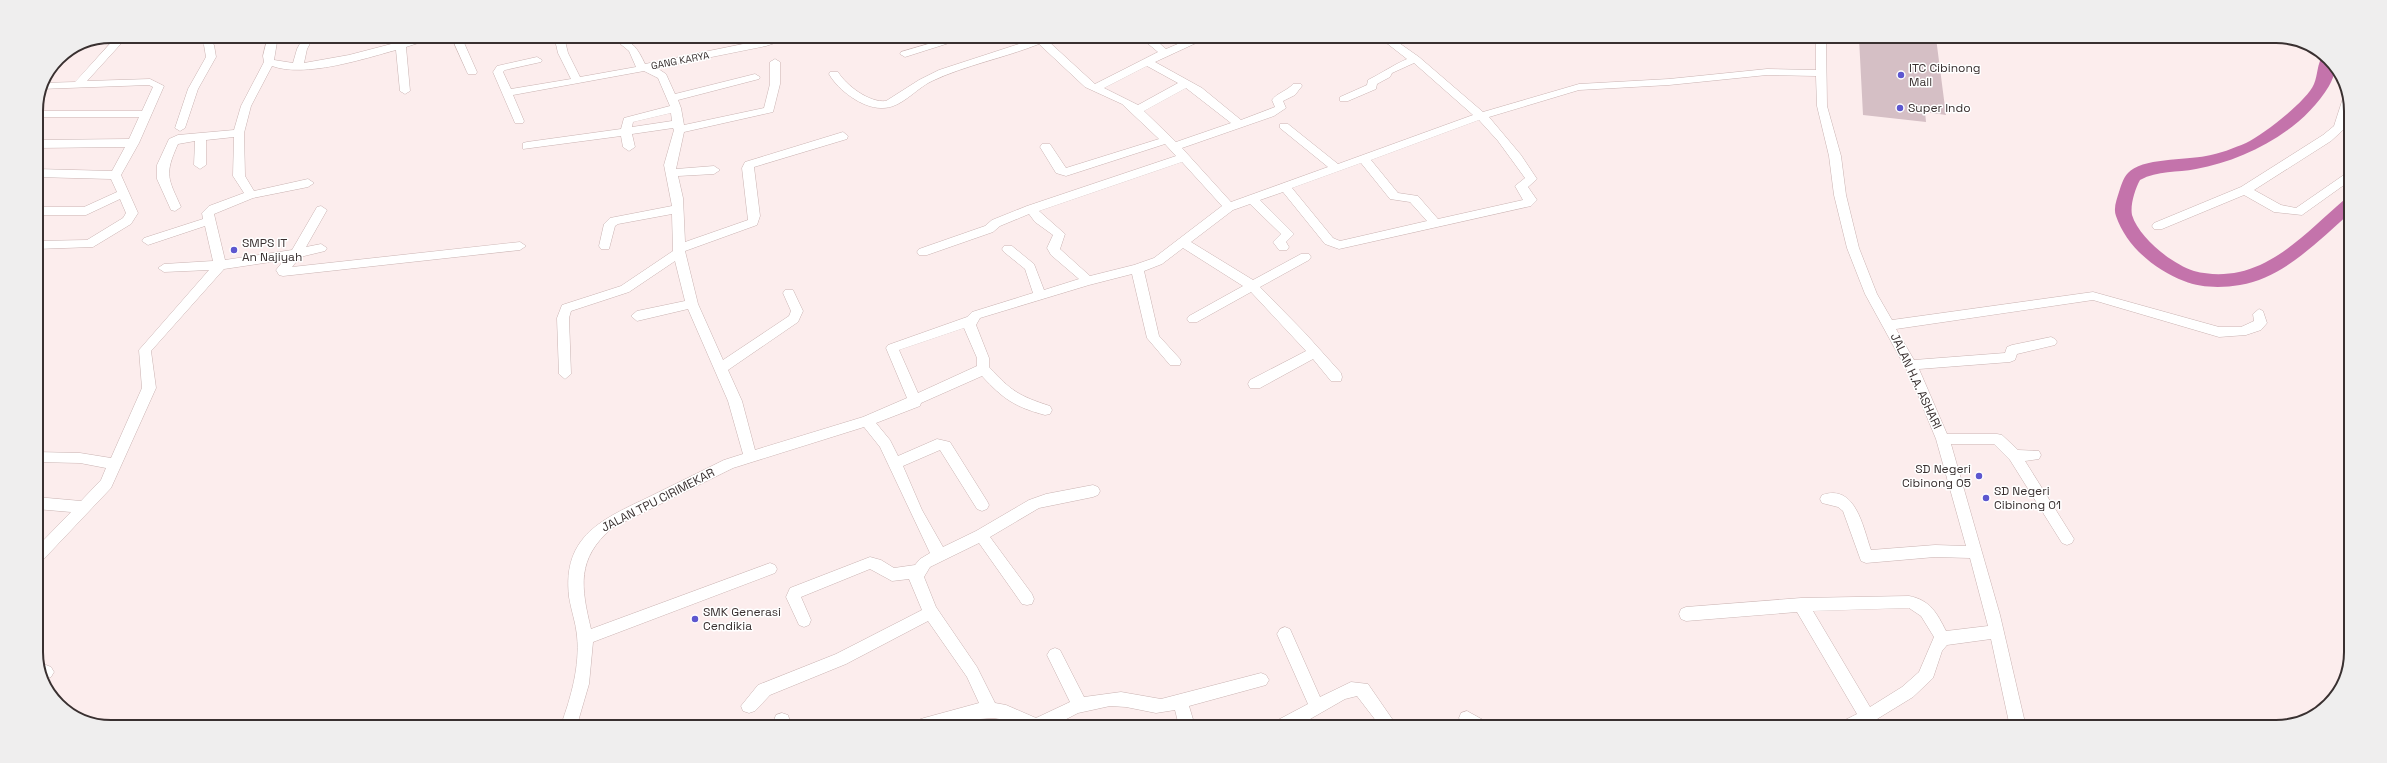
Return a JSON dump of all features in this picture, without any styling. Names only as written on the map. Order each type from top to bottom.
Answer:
[{"type":"street","points":[[78,84],[116,43]]},
{"type":"street","points":[[180,128],[193,89],[211,57],[207,43]]},
{"type":"street","points":[[251,195],[239,176],[239,133],[246,106],[269,62],[268,56],[271,43]]},
{"type":"street","points":[[298,65],[302,48],[305,43]]},
{"type":"street","points":[[269,62],[278,66],[340,61],[409,43]]},
{"type":"street","points":[[459,43],[472,72]]},
{"type":"street","points":[[560,43],[562,50],[577,81]]},
{"type":"street","points":[[625,43],[633,49],[643,68],[656,72],[662,76],[674,103],[679,127],[670,161],[677,209],[679,251],[692,304],[735,401],[750,456]]},
{"type":"street","points":[[748,43],[750,47]]},
{"type":"street","name":"GANG KARYA","points":[[508,93],[632,72],[643,68],[765,43]]},
{"type":"street","points":[[905,54],[943,43]]},
{"type":"street","points":[[834,74],[837,82],[856,94],[875,104],[885,104],[911,92],[930,78],[1028,43]]},
{"type":"street","points":[[1047,43],[1095,88],[1126,102],[1137,110],[1184,157],[1229,207]]},
{"type":"street","points":[[1152,43],[1165,53]]},
{"type":"street","points":[[1095,88],[1165,53],[1189,43]]},
{"type":"street","points":[[1284,186],[1332,244],[1373,238],[1528,203],[1531,200],[1521,186],[1532,180],[1517,155],[1482,116],[1415,59],[1393,43]]},
{"type":"street","name":"JALAN H.A. ASHARI","points":[[1821,43],[1820,73],[1822,106],[1835,156],[1840,195],[1851,242],[1871,294],[1890,325],[1910,365],[1943,439],[1973,552],[1997,632],[2016,720]]},
{"type":"street","points":[[401,45],[405,91]]},
{"type":"street","points":[[1344,99],[1372,86],[1372,82],[1386,75],[1390,69],[1415,59]]},
{"type":"street","points":[[519,121],[498,71],[537,60]]},
{"type":"street","points":[[527,146],[626,131],[679,127],[769,110],[775,84],[775,62]]},
{"type":"street","points":[[1148,62],[1187,83],[1210,98],[1240,125]]},
{"type":"street","points":[[915,402],[892,348],[970,321],[982,313],[1088,281],[1137,269],[1158,261],[1229,207],[1284,186],[1364,159],[1482,116],[1579,87],[1669,82],[1767,72],[1820,73]]},
{"type":"street","points":[[629,147],[626,122],[630,118],[755,77]]},
{"type":"street","points":[[48,86],[150,82],[158,84],[158,90],[134,143],[115,176]]},
{"type":"street","points":[[1137,110],[1187,83]]},
{"type":"street","points":[[1046,147],[1060,170],[1066,172],[1240,125],[1280,109],[1277,100],[1291,92],[1297,86]]},
{"type":"street","points":[[43,114],[147,114]]},
{"type":"street","points":[[2158,226],[2245,190],[2327,138],[2344,124]]},
{"type":"street","points":[[1284,126],[1301,137],[1336,168]]},
{"type":"street","points":[[175,207],[163,179],[163,165],[175,140],[239,133]]},
{"type":"street","points":[[565,374],[563,318],[566,308],[625,289],[679,251],[753,222],[754,216],[748,168],[750,165],[844,136]]},
{"type":"street","points":[[200,137],[200,165]]},
{"type":"street","points":[[43,144],[134,143]]},
{"type":"street","points":[[923,252],[989,229],[996,222],[1031,209],[1184,157]]},
{"type":"street","points":[[1364,159],[1394,196],[1414,198],[1436,224]]},
{"type":"street","points":[[671,173],[714,170]]},
{"type":"street","points":[[43,173],[115,176]]},
{"type":"street","points":[[43,245],[89,244],[130,217],[132,213],[115,176]]},
{"type":"street","points":[[2245,190],[2278,209],[2298,212],[2344,178]]},
{"type":"street","points":[[220,265],[208,213],[213,209],[251,195],[308,183]]},
{"type":"street","points":[[43,211],[86,211],[122,194]]},
{"type":"street","points":[[1252,199],[1288,234],[1279,242],[1282,247]]},
{"type":"street","points":[[605,246],[610,224],[614,221],[643,214],[677,209]]},
{"type":"street","points":[[1031,209],[1038,219],[1059,234],[1060,237],[1053,248],[1055,252],[1088,281]]},
{"type":"street","points":[[321,210],[296,254],[282,270],[283,272],[520,246]]},
{"type":"street","points":[[148,241],[209,221]]},
{"type":"street","points":[[1182,242],[1251,285],[1315,352],[1336,377]]},
{"type":"street","points":[[164,268],[248,262],[321,248]]},
{"type":"street","points":[[1008,249],[1030,267],[1040,296]]},
{"type":"street","points":[[1193,319],[1251,285],[1305,257]]},
{"type":"street","points":[[43,549],[86,507],[106,484],[136,414],[149,388],[150,378],[144,356],[146,350],[220,265]]},
{"type":"street","points":[[1137,269],[1153,338],[1175,362]]},
{"type":"street","points":[[721,368],[794,319],[797,310],[789,293]]},
{"type":"street","points":[[1890,325],[2093,296],[2104,297],[2219,332],[2237,333],[2253,329],[2261,323],[2259,314]]},
{"type":"street","points":[[638,316],[692,304]]},
{"type":"street","points":[[970,321],[970,327],[983,358],[983,368],[1008,397],[1014,401],[1045,410]]},
{"type":"street","points":[[1910,365],[2010,356],[2012,350],[2051,342]]},
{"type":"street","points":[[1255,384],[1315,352]]},
{"type":"street","name":"JALAN TPU CIRIMEKAR","points":[[570,720],[580,687],[585,638],[576,591],[579,558],[587,541],[593,534],[607,524],[687,484],[750,456],[794,445],[867,421],[915,402],[983,368]]},
{"type":"street","points":[[867,421],[885,444],[907,493],[935,545],[938,556]]},
{"type":"street","points":[[1943,439],[1998,439],[2015,456],[2067,539]]},
{"type":"street","points":[[895,464],[937,444],[945,446],[982,505]]},
{"type":"street","points":[[2015,456],[2034,455]]},
{"type":"street","points":[[43,457],[80,458],[115,464]]},
{"type":"street","points":[[989,708],[973,673],[946,639],[932,612],[917,580],[918,571],[925,563],[981,535],[1034,504],[1046,500],[1093,491]]},
{"type":"street","points":[[1827,499],[1842,502],[1849,508],[1866,557],[1936,551],[1973,552]]},
{"type":"street","points":[[43,504],[86,507]]},
{"type":"street","points":[[981,535],[1026,599]]},
{"type":"street","points":[[804,620],[793,597],[795,593],[870,563],[876,564],[892,575],[918,571]]},
{"type":"street","points":[[585,638],[770,569]]},
{"type":"street","points":[[1686,614],[1801,605],[1916,602],[1927,611],[1943,640]]},
{"type":"street","points":[[1801,605],[1867,717]]},
{"type":"street","points":[[749,706],[764,690],[841,659],[932,612]]},
{"type":"street","points":[[1861,720],[1924,677],[1930,668],[1936,646],[1943,640],[1997,632]]},
{"type":"street","points":[[1285,634],[1317,707]]},
{"type":"street","points":[[1055,655],[1080,705]]},
{"type":"street","points":[[1049,720],[1080,705],[1110,699],[1123,699],[1154,706],[1180,701],[1261,680]]},
{"type":"street","points":[[1293,720],[1351,690],[1359,688],[1384,720]]},
{"type":"street","points":[[1180,701],[1185,720]]},
{"type":"street","points":[[943,720],[989,708],[1002,710],[1023,720]]},
{"type":"building","name":"ITC Cibinong Mall","points":[[1859,43],[1937,43],[1946,115],[1925,112],[1926,122],[1863,115]]},
{"type":"waterway","points":[[2326,65],[2322,84],[2308,105],[2253,146],[2211,161],[2183,166],[2153,167],[2134,176],[2129,185],[2124,204],[2124,215],[2139,242],[2151,254],[2189,276],[2218,281],[2242,278],[2261,271],[2290,256],[2344,209]]},
{"type":"place","name":"ITC Cibinong Mall","points":[[1901,75]]},
{"type":"place","name":"Super Indo","points":[[1900,108]]},
{"type":"place","name":"SMPS IT An Najiyah","points":[[234,250]]},
{"type":"place","name":"SD Negeri Cibinong 05","points":[[1979,476]]},
{"type":"place","name":"SD Negeri Cibinong 01","points":[[1986,498]]},
{"type":"place","name":"SMK Generasi Cendikia","points":[[695,619]]}]
